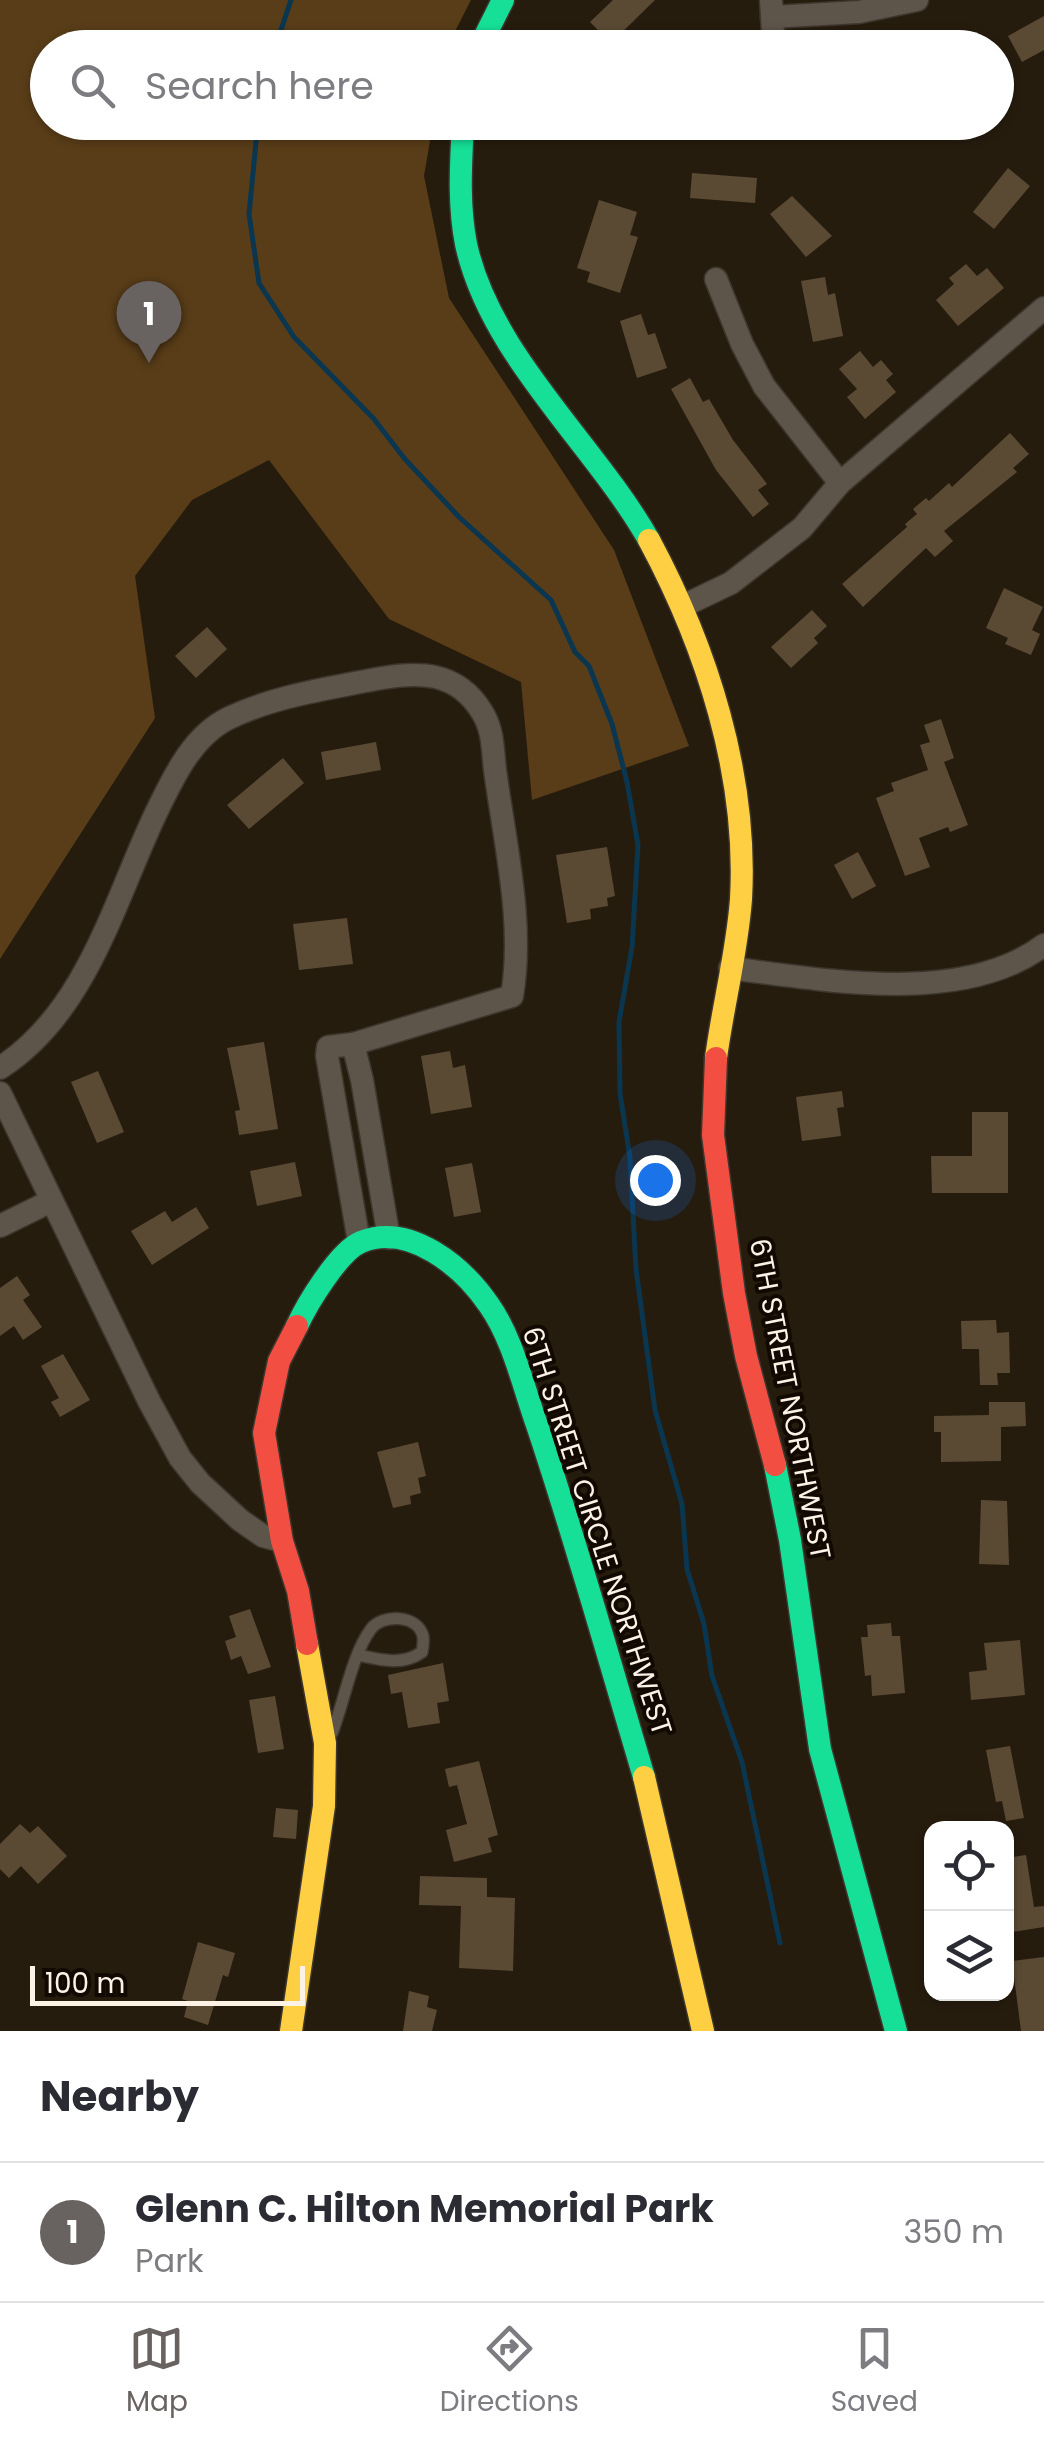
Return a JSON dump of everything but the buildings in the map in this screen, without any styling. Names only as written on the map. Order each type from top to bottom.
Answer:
[{"type":"street","points":[[488,30],[503,0]]},
{"type":"street","points":[[772,8],[859,12],[917,0]]},
{"type":"street","name":"6TH STREET NORTHWEST","points":[[461,140],[458,205],[471,267],[481,293],[526,370],[633,512],[683,606],[718,714],[740,821],[742,886],[738,930],[718,1035],[712,1130],[731,1282],[786,1512],[821,1750],[896,2031]]},
{"type":"street","points":[[716,279],[764,386],[840,483]]},
{"type":"street","points":[[683,606],[752,569],[802,528],[840,483],[1044,308]]},
{"type":"street","points":[[0,1068],[40,1034],[70,997],[101,939],[169,788],[183,762],[212,729],[228,718],[282,698],[388,677],[432,674],[471,694],[492,728],[513,890],[517,970],[512,996],[352,1044],[328,1047],[359,1242],[323,1280],[306,1305],[280,1360],[264,1433],[282,1541],[298,1591],[325,1751],[324,1806],[291,2031]]},
{"type":"street","points":[[730,968],[868,986],[919,983],[1010,967],[1044,945]]},
{"type":"street","points":[[352,1044],[362,1080],[389,1238]]},
{"type":"street","points":[[0,1093],[180,1458],[200,1484],[240,1520],[263,1536],[282,1541]]},
{"type":"street","points":[[0,1226],[51,1202]]},
{"type":"street","name":"6TH STREET CIRCLE NORTHWEST","points":[[359,1242],[411,1240],[450,1262],[489,1305],[508,1342],[548,1459],[645,1780],[703,2031]]},
{"type":"lane","points":[[325,1751],[358,1656],[370,1629],[382,1620],[402,1619],[415,1624],[423,1636],[422,1652],[412,1659],[388,1662],[358,1656]]},
{"type":"shaded area","points":[[0,0],[471,0],[456,30],[30,30],[30,140],[430,140],[424,176],[449,298],[614,550],[689,746],[532,800],[521,682],[389,619],[269,460],[192,500],[135,576],[155,718],[0,959]]},
{"type":"waterway","points":[[281,30],[291,0]]},
{"type":"waterway","points":[[256,140],[249,214],[259,283],[294,337],[374,419],[404,458],[459,517],[551,600],[575,652],[589,666],[612,724],[638,845],[632,947],[619,1022],[620,1093],[630,1158],[636,1269],[655,1410],[682,1504],[687,1569],[704,1624],[712,1676],[742,1762],[780,1943]]},
{"type":"traffic: fast","points":[[488,30],[503,0]]},
{"type":"traffic: fast","points":[[462,140],[462,213],[478,285],[520,361],[601,468],[649,540]]},
{"type":"traffic: fast","points":[[297,1326],[343,1256],[361,1242],[380,1237],[398,1238],[434,1252],[478,1291],[497,1318],[517,1363],[644,1777]]},
{"type":"traffic: fast","points":[[775,1465],[790,1540],[820,1749],[896,2031]]},
{"type":"traffic: slow","points":[[649,540],[689,624],[705,669],[719,714],[738,806],[741,899],[716,1058]]},
{"type":"traffic: slow","points":[[291,2031],[324,1806],[325,1743],[307,1644]]},
{"type":"traffic: slow","points":[[644,1777],[703,2031]]},
{"type":"traffic: jam","points":[[716,1058],[713,1135],[734,1293],[775,1465]]},
{"type":"traffic: jam","points":[[297,1326],[279,1361],[264,1433],[282,1541],[298,1591],[307,1644]]},
{"type":"place","name":"Glenn C. Hilton Memorial Park","points":[[149,363]]}]
